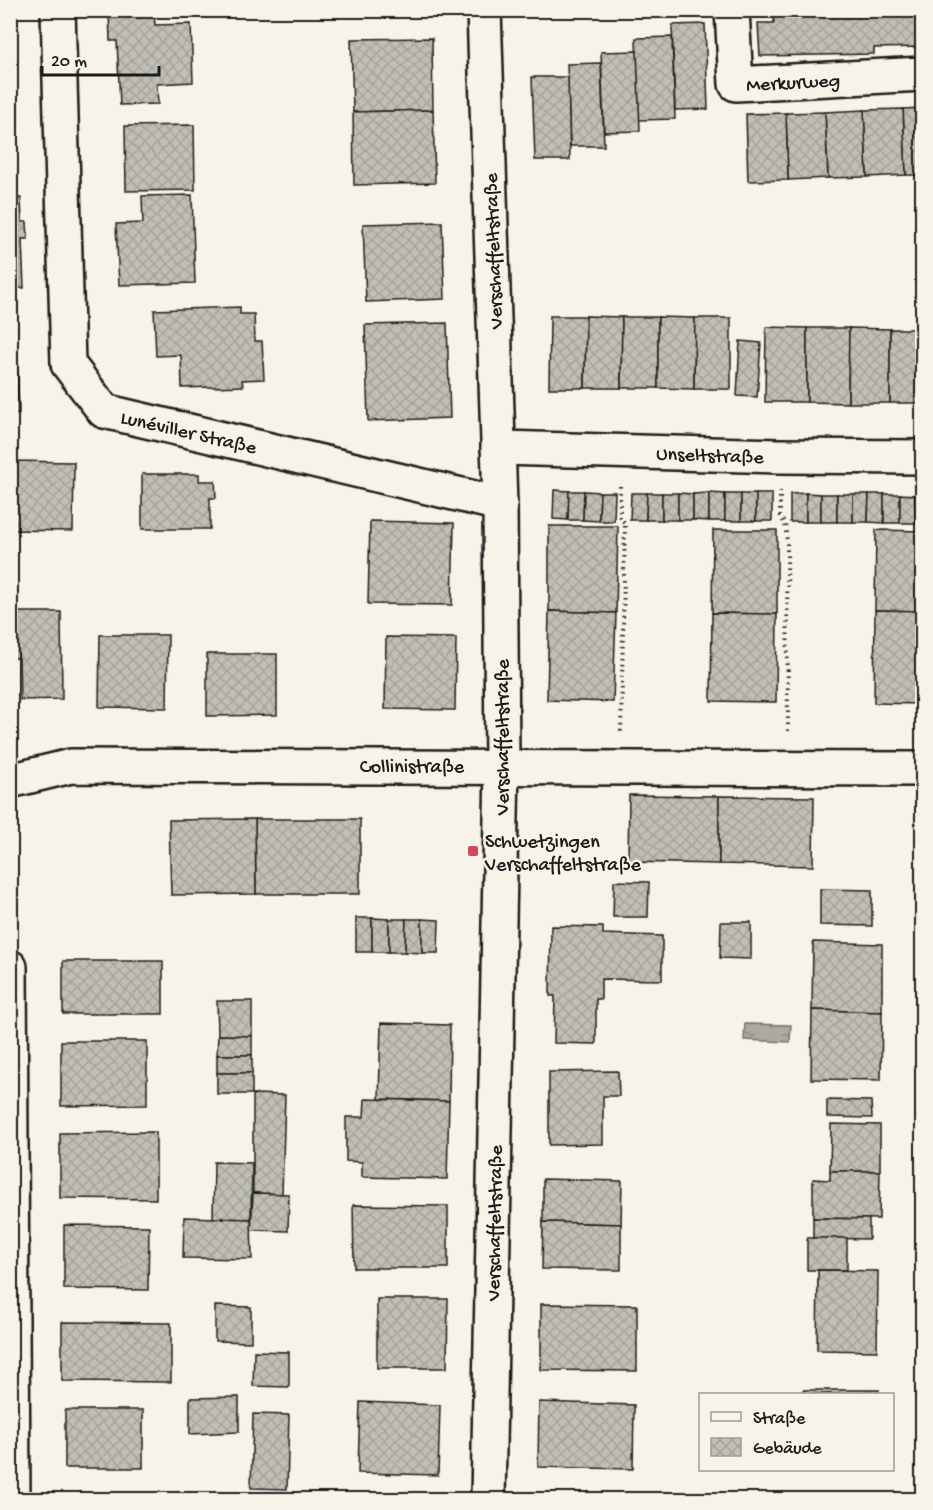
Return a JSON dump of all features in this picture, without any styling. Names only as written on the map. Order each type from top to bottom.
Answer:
[{"type":"street","name":"Lunéviller Straße","points":[[58,10],[68,364],[104,411],[500,504]]},
{"type":"street","name":"Verschaffeltstraße","points":[[484,10],[500,504],[502,765],[488,1500]]},
{"type":"street","name":"Merkurweg","points":[[732,10],[736,84],[922,74]]},
{"type":"street","name":"Unseltstraße","points":[[498,448],[778,456],[922,456]]},
{"type":"street","name":"Collinistraße","points":[[10,781],[71,766],[502,765],[922,769]]},
{"type":"street","points":[[10,967],[13,1500]]},
{"type":"path","points":[[620,766],[625,523]]},
{"type":"path","points":[[786,524],[789,768]]},
{"type":"water","points":[[745,1024],[791,1025],[790,1042],[744,1040]]},
{"type":"building","points":[[10,10],[14,10],[15,91],[10,91]]},
{"type":"building","points":[[109,10],[154,10],[155,25],[191,24],[193,82],[157,84],[158,104],[120,105],[117,41],[110,41]]},
{"type":"building","points":[[774,10],[922,10],[922,47],[874,48],[874,54],[760,56],[758,23],[774,23]]},
{"type":"building","points":[[705,24],[708,109],[675,110],[672,25]]},
{"type":"building","points":[[672,37],[675,119],[639,120],[636,38]]},
{"type":"building","points":[[432,38],[433,110],[353,112],[351,39]]},
{"type":"building","points":[[637,51],[640,131],[604,132],[601,52]]},
{"type":"building","points":[[601,63],[604,146],[570,146],[567,64]]},
{"type":"building","points":[[532,77],[568,77],[570,160],[535,160]]},
{"type":"building","points":[[10,102],[13,102],[14,143],[10,144]]},
{"type":"building","points":[[922,108],[922,175],[906,175],[903,109]]},
{"type":"building","points":[[903,109],[906,175],[867,177],[864,110]]},
{"type":"building","points":[[433,110],[435,183],[354,185],[353,112]]},
{"type":"building","points":[[864,110],[867,177],[828,178],[825,112]]},
{"type":"building","points":[[825,112],[828,178],[788,180],[786,113]]},
{"type":"building","points":[[786,113],[788,180],[748,181],[746,114]]},
{"type":"building","points":[[194,125],[195,190],[126,191],[125,126]]},
{"type":"building","points":[[192,195],[195,283],[119,285],[116,224],[143,223],[142,196]]},
{"type":"building","points":[[10,198],[21,198],[22,222],[27,222],[28,239],[22,239],[24,288],[10,288]]},
{"type":"building","points":[[442,222],[445,299],[366,302],[363,224]]},
{"type":"building","points":[[10,292],[15,292],[19,414],[10,415]]},
{"type":"building","points":[[240,307],[240,314],[254,314],[255,341],[262,341],[264,379],[242,380],[243,386],[182,388],[181,355],[156,356],[154,310]]},
{"type":"building","points":[[550,316],[586,316],[585,388],[549,388]]},
{"type":"building","points":[[586,316],[622,317],[621,388],[585,388]]},
{"type":"building","points":[[622,317],[658,317],[658,388],[621,388]]},
{"type":"building","points":[[658,317],[695,318],[694,389],[658,388]]},
{"type":"building","points":[[695,318],[731,318],[731,389],[694,389]]},
{"type":"building","points":[[447,323],[450,418],[368,421],[365,325]]},
{"type":"building","points":[[766,327],[807,328],[807,402],[765,402]]},
{"type":"building","points":[[807,328],[849,328],[848,403],[807,402]]},
{"type":"building","points":[[849,328],[890,329],[890,403],[848,403]]},
{"type":"building","points":[[890,329],[922,329],[922,403],[890,403]]},
{"type":"building","points":[[740,341],[761,343],[757,397],[737,396]]},
{"type":"building","points":[[10,461],[74,462],[73,531],[10,530]]},
{"type":"building","points":[[142,474],[199,474],[199,481],[215,481],[216,498],[210,498],[210,529],[142,529]]},
{"type":"building","points":[[554,490],[569,491],[568,520],[553,519]]},
{"type":"building","points":[[569,491],[584,491],[583,520],[568,520]]},
{"type":"building","points":[[584,491],[600,492],[599,521],[583,520]]},
{"type":"building","points":[[600,492],[615,492],[614,521],[599,521]]},
{"type":"building","points":[[631,493],[647,493],[646,520],[630,520]]},
{"type":"building","points":[[647,493],[662,493],[662,520],[646,520]]},
{"type":"building","points":[[662,493],[678,493],[678,520],[662,520]]},
{"type":"building","points":[[678,493],[693,494],[693,520],[678,520]]},
{"type":"building","points":[[709,493],[709,521],[693,520],[693,494]]},
{"type":"building","points":[[709,493],[725,494],[725,521],[709,521]]},
{"type":"building","points":[[806,493],[806,522],[790,522],[790,494]]},
{"type":"building","points":[[806,493],[821,494],[821,522],[806,522]]},
{"type":"building","points":[[725,494],[741,494],[741,521],[725,521]]},
{"type":"building","points":[[741,494],[756,494],[756,521],[741,521]]},
{"type":"building","points":[[756,494],[772,494],[772,521],[756,521]]},
{"type":"building","points":[[821,494],[837,494],[837,522],[821,522]]},
{"type":"building","points":[[837,494],[853,494],[853,522],[837,522]]},
{"type":"building","points":[[853,494],[869,494],[868,522],[853,522]]},
{"type":"building","points":[[869,494],[884,494],[884,523],[868,522]]},
{"type":"building","points":[[884,494],[900,494],[900,523],[884,523]]},
{"type":"building","points":[[900,494],[915,495],[916,523],[900,523]]},
{"type":"building","points":[[915,495],[922,495],[922,523],[916,523]]},
{"type":"building","points":[[370,521],[454,523],[452,605],[368,604]]},
{"type":"building","points":[[549,526],[618,526],[616,613],[549,611]]},
{"type":"building","points":[[713,530],[777,530],[777,614],[712,613]]},
{"type":"building","points":[[876,530],[922,531],[922,611],[875,610]]},
{"type":"building","points":[[875,610],[922,611],[922,704],[874,703]]},
{"type":"building","points":[[549,611],[616,613],[613,702],[547,700]]},
{"type":"building","points":[[10,612],[61,612],[62,699],[20,700],[19,658],[10,658]]},
{"type":"building","points":[[712,613],[777,614],[776,702],[711,701]]},
{"type":"building","points":[[100,635],[168,635],[167,708],[99,707]]},
{"type":"building","points":[[386,637],[456,638],[455,710],[385,709]]},
{"type":"building","points":[[207,654],[277,654],[277,715],[207,716]]},
{"type":"building","points":[[629,795],[719,796],[719,864],[628,862]]},
{"type":"building","points":[[719,796],[814,797],[813,866],[719,864]]},
{"type":"building","points":[[255,819],[360,819],[360,894],[256,894]]},
{"type":"building","points":[[255,819],[256,894],[171,895],[169,820]]},
{"type":"building","points":[[614,881],[649,882],[648,917],[613,917]]},
{"type":"building","points":[[820,889],[872,890],[872,926],[820,925]]},
{"type":"building","points":[[356,918],[372,918],[372,952],[356,952]]},
{"type":"building","points":[[372,918],[389,919],[389,952],[372,952]]},
{"type":"building","points":[[389,919],[406,919],[405,952],[389,952]]},
{"type":"building","points":[[406,919],[422,919],[422,953],[405,952]]},
{"type":"building","points":[[422,919],[439,920],[438,953],[422,953]]},
{"type":"building","points":[[721,922],[751,922],[751,959],[720,958]]},
{"type":"building","points":[[551,926],[603,927],[603,934],[662,936],[662,980],[601,979],[601,999],[596,999],[596,1044],[554,1043],[555,996],[550,996]]},
{"type":"building","points":[[813,942],[882,944],[882,1012],[812,1010]]},
{"type":"building","points":[[63,961],[163,961],[163,1014],[63,1014]]},
{"type":"building","points":[[217,1001],[252,1001],[252,1036],[218,1035]]},
{"type":"building","points":[[812,1010],[882,1012],[881,1080],[811,1079]]},
{"type":"building","points":[[381,1023],[450,1025],[449,1101],[379,1099]]},
{"type":"building","points":[[218,1035],[252,1036],[252,1055],[217,1055]]},
{"type":"building","points":[[61,1041],[147,1041],[147,1105],[61,1106]]},
{"type":"building","points":[[217,1055],[252,1055],[252,1073],[217,1073]]},
{"type":"building","points":[[618,1071],[619,1096],[603,1096],[603,1144],[549,1145],[549,1072]]},
{"type":"building","points":[[217,1073],[252,1073],[252,1094],[217,1094]]},
{"type":"building","points":[[253,1094],[285,1095],[282,1194],[253,1193]]},
{"type":"building","points":[[365,1099],[449,1101],[447,1179],[362,1177],[362,1162],[346,1161],[346,1117],[364,1117]]},
{"type":"building","points":[[827,1100],[871,1101],[872,1118],[827,1117]]},
{"type":"building","points":[[831,1124],[880,1125],[880,1171],[830,1171]]},
{"type":"building","points":[[156,1132],[156,1199],[60,1198],[60,1133]]},
{"type":"building","points":[[214,1162],[252,1163],[251,1219],[213,1218]]},
{"type":"building","points":[[830,1171],[880,1171],[879,1219],[813,1218],[813,1179],[830,1180]]},
{"type":"building","points":[[543,1179],[622,1181],[621,1224],[543,1222]]},
{"type":"building","points":[[253,1193],[289,1194],[288,1231],[251,1230]]},
{"type":"building","points":[[353,1205],[448,1206],[448,1268],[354,1268]]},
{"type":"building","points":[[184,1217],[251,1219],[252,1259],[183,1258]]},
{"type":"building","points":[[813,1218],[869,1219],[869,1239],[813,1238]]},
{"type":"building","points":[[543,1222],[621,1224],[621,1270],[542,1269]]},
{"type":"building","points":[[64,1225],[149,1226],[148,1290],[64,1289]]},
{"type":"building","points":[[807,1238],[847,1238],[847,1270],[807,1270]]},
{"type":"building","points":[[818,1270],[878,1271],[877,1351],[817,1350]]},
{"type":"building","points":[[377,1299],[448,1299],[447,1368],[377,1368]]},
{"type":"building","points":[[541,1304],[637,1305],[637,1371],[541,1370]]},
{"type":"building","points":[[215,1306],[251,1307],[251,1342],[215,1341]]},
{"type":"building","points":[[62,1322],[171,1323],[171,1382],[62,1381]]},
{"type":"building","points":[[254,1351],[289,1352],[289,1387],[253,1386]]},
{"type":"building","points":[[803,1390],[879,1390],[878,1393],[803,1393]]},
{"type":"building","points":[[239,1397],[239,1432],[190,1434],[190,1398]]},
{"type":"building","points":[[360,1402],[440,1405],[438,1475],[358,1473]]},
{"type":"building","points":[[539,1402],[634,1405],[633,1469],[538,1467]]},
{"type":"building","points":[[65,1410],[143,1410],[143,1468],[65,1468]]},
{"type":"building","points":[[253,1414],[289,1415],[287,1489],[251,1488]]},
{"type":"building","points":[[823,1495],[864,1495],[864,1500],[823,1500]]},
{"type":"place","name":"Schwetzingen Verschaffeltstraße","points":[[473,851]]}]
